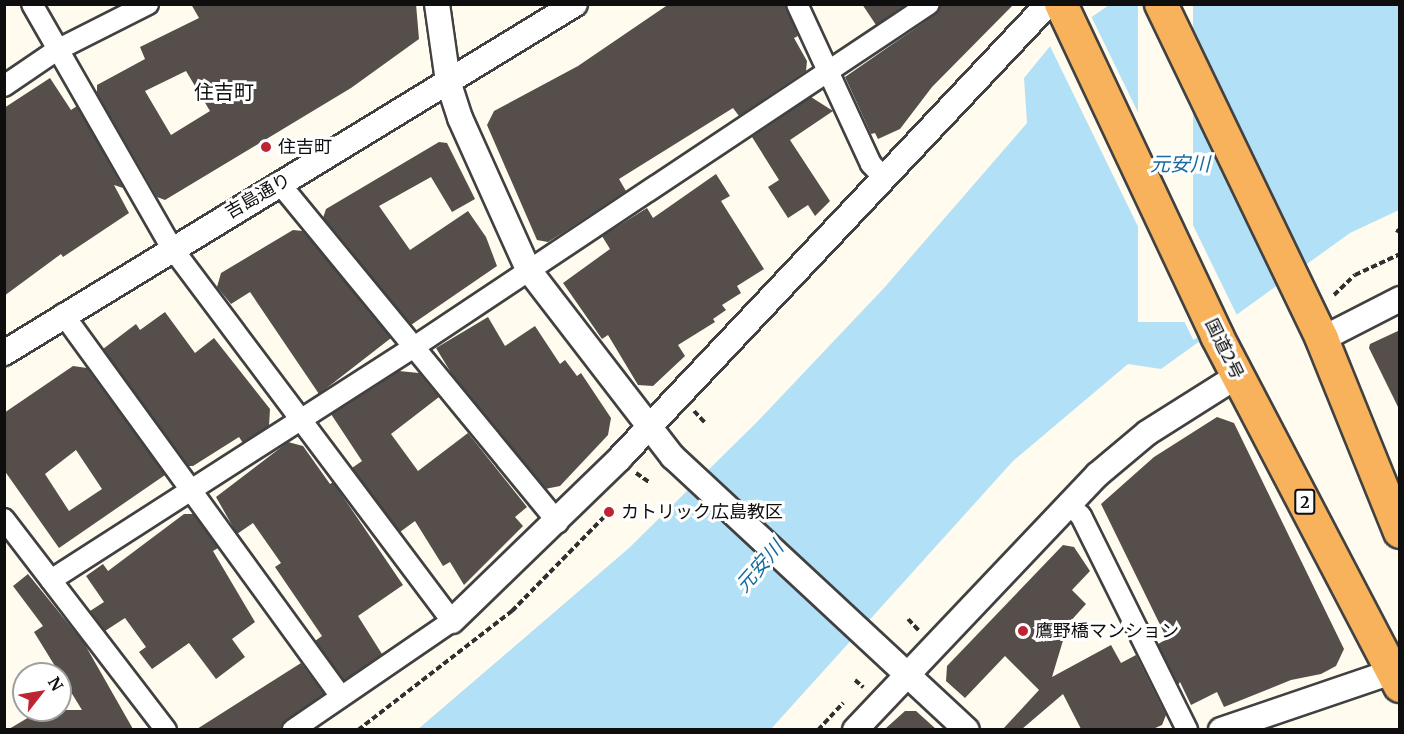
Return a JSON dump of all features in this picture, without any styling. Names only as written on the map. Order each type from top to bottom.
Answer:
[{"type":"highway","points":[[1161,4],[1322,339],[1400,532]]},
{"type":"highway","name":"国道2号","points":[[1065,16],[1237,376],[1397,675]]},
{"type":"street","points":[[32,4],[172,248],[452,621]]},
{"type":"street","points":[[4,86],[57,50],[148,4]]},
{"type":"street","points":[[436,4],[448,81],[528,269],[648,429],[681,465],[968,729]]},
{"type":"street","name":"吉島通り","points":[[4,353],[63,314],[574,4]]},
{"type":"street","points":[[797,4],[871,164],[884,177]]},
{"type":"street","points":[[51,580],[411,349],[929,4]]},
{"type":"street","points":[[293,729],[452,621],[558,522],[1048,4]]},
{"type":"street","points":[[280,184],[411,349],[558,522]]},
{"type":"street","points":[[1322,339],[1400,299]]},
{"type":"street","points":[[63,314],[341,697]]},
{"type":"street","points":[[855,729],[1068,503],[1148,433],[1237,376]]},
{"type":"street","points":[[1068,503],[1081,516],[1187,729]]},
{"type":"street","points":[[4,519],[166,729]]},
{"type":"street","points":[[1221,729],[1397,675]]},
{"type":"path","points":[[1334,295],[1355,275],[1400,254]]},
{"type":"path","points":[[693,410],[705,423]]},
{"type":"path","points":[[633,471],[649,482]]},
{"type":"path","points":[[358,729],[512,611],[609,512]]},
{"type":"path","points":[[908,620],[920,631]]},
{"type":"path","points":[[855,680],[866,690]]},
{"type":"path","points":[[818,729],[843,703]]},
{"type":"water","name":"元安川","points":[[1109,5],[1399,5],[1399,210],[1350,233],[1161,369],[1128,364],[1013,461],[771,729],[417,730],[629,548],[757,422],[884,288],[1027,123],[1024,78],[1051,45]]},
{"type":"pier","points":[[1138,5],[1193,5],[1193,322],[1138,322]]},
{"type":"pier","points":[[1090,14],[1238,318],[1193,340],[1045,36]]},
{"type":"building","points":[[191,4],[416,4],[419,39],[351,88],[165,200],[157,197],[97,93],[97,85],[145,59],[140,47],[199,18]],"holes":[[[186,71],[210,111],[171,135],[145,91]]]},
{"type":"building","points":[[669,4],[785,4],[798,36],[794,38],[807,61],[806,71],[739,116],[733,108],[619,179],[626,191],[548,242],[537,240],[487,125],[494,111],[578,66]]},
{"type":"building","points":[[862,4],[907,4],[876,25]]},
{"type":"building","points":[[941,4],[1014,4],[932,87],[900,129],[878,139],[875,133],[871,134],[845,77],[936,14]]},
{"type":"building","points":[[50,78],[71,110],[77,106],[123,188],[114,185],[129,213],[63,257],[61,254],[4,296],[4,108]]},
{"type":"building","points":[[811,97],[833,111],[790,140],[830,201],[815,216],[808,205],[788,218],[768,187],[779,180],[752,137]]},
{"type":"building","points":[[439,142],[447,143],[475,199],[452,212],[431,177],[379,206],[410,250],[468,211],[486,237],[497,266],[411,325],[323,218],[326,209]]},
{"type":"building","points":[[716,174],[730,196],[721,201],[764,269],[737,286],[741,293],[722,305],[726,310],[713,319],[715,322],[678,345],[685,356],[653,386],[638,385],[608,335],[602,339],[563,283],[610,249],[602,236],[647,208],[653,218]]},
{"type":"building","points":[[293,230],[303,231],[391,338],[319,394],[250,292],[231,304],[217,287],[221,273]]},
{"type":"building","points":[[165,312],[195,353],[214,338],[270,409],[269,426],[243,443],[239,437],[193,466],[188,466],[103,349],[136,324],[140,330]]},
{"type":"building","points":[[488,317],[505,346],[535,326],[560,364],[565,360],[577,376],[581,373],[611,418],[608,435],[560,486],[545,489],[453,376],[436,348]]},
{"type":"building","points":[[1400,330],[1400,411],[1369,348],[1370,344]]},
{"type":"building","points":[[73,366],[87,368],[165,475],[59,548],[4,470],[4,413]],"holes":[[[76,450],[102,489],[69,511],[45,474]]]},
{"type":"building","points":[[399,371],[419,373],[439,397],[391,434],[418,471],[468,433],[527,507],[515,517],[523,526],[464,585],[450,562],[443,566],[415,521],[400,532],[352,468],[362,461],[331,414]]},
{"type":"building","points":[[1217,417],[1234,423],[1344,649],[1336,666],[1321,674],[1291,680],[1224,707],[1217,692],[1191,705],[1180,682],[1178,685],[1158,644],[1167,639],[1101,504],[1154,457]]},
{"type":"building","points":[[288,442],[303,446],[330,484],[333,482],[403,585],[358,616],[382,654],[344,681],[315,641],[322,636],[275,567],[281,563],[253,523],[237,534],[216,497]]},
{"type":"building","points":[[184,514],[194,514],[218,548],[213,551],[255,622],[232,639],[245,657],[216,679],[189,643],[152,669],[139,652],[146,647],[125,618],[105,631],[90,611],[104,602],[86,576],[103,564],[108,571]]},
{"type":"building","points":[[1063,545],[1074,547],[1090,571],[1072,590],[1086,604],[1068,624],[1052,677],[1111,645],[1121,663],[1136,655],[1166,715],[1162,725],[1153,729],[1081,729],[1063,694],[1022,729],[1003,729],[1039,690],[1005,656],[965,698],[946,681],[947,666]]},
{"type":"building","points":[[28,574],[84,643],[133,729],[9,729],[21,722],[72,722],[72,710],[82,710],[72,694],[72,662],[52,662],[34,632],[43,626],[13,586]]},
{"type":"building","points":[[301,663],[324,694],[286,720],[281,729],[197,729]]},
{"type":"building","points":[[905,711],[916,711],[936,729],[885,729]]},
{"type":"place","name":"住吉町","points":[[266,147]]},
{"type":"place","name":"カトリック広島教区","points":[[609,512]]},
{"type":"place","name":"鷹野橋マンション","points":[[1023,631]]},
{"type":"district","name":"住吉町","points":[[224,91]]}]
